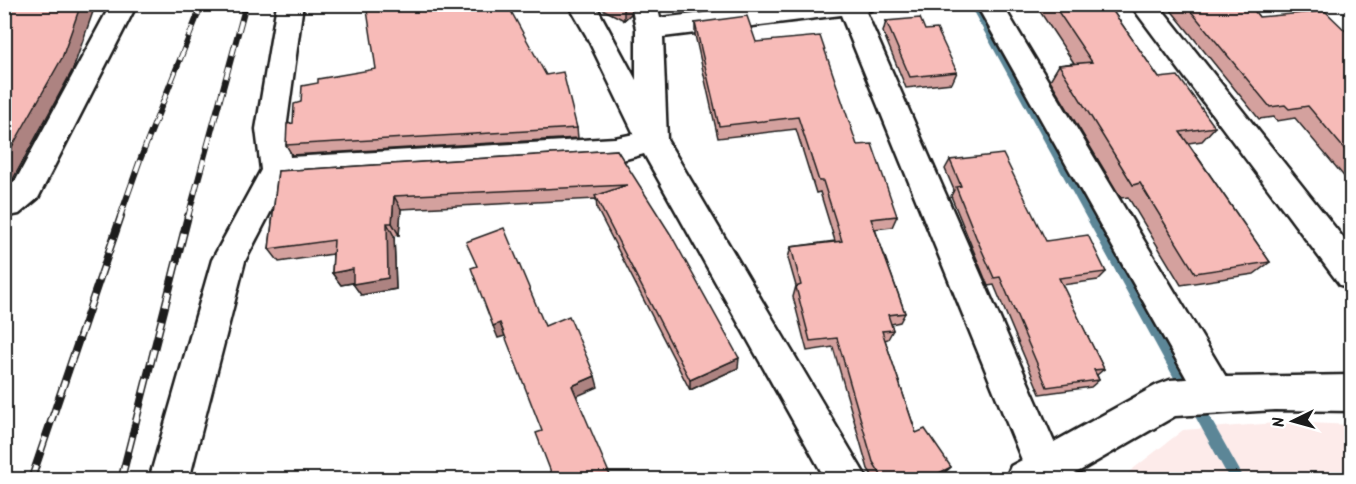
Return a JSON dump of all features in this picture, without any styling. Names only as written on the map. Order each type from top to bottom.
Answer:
[{"type":"street","points":[[6,208],[27,189],[124,4]]},
{"type":"street","points":[[169,480],[229,261],[277,170],[271,129],[290,4]]},
{"type":"street","points":[[581,4],[600,35],[652,141],[848,480]]},
{"type":"street","points":[[989,4],[1196,395]]},
{"type":"street","points":[[1143,4],[1352,275]]},
{"type":"street","points":[[652,141],[647,17],[854,5],[1026,426],[1036,474],[1196,395],[1352,393]]},
{"type":"street","points":[[277,170],[615,150],[652,141]]},
{"type":"shaded area","points":[[1288,422],[1351,425],[1351,479],[1120,479],[1183,430]]},
{"type":"building","points":[[4,4],[81,4],[62,58],[4,161]]},
{"type":"building","points":[[366,4],[507,4],[546,75],[563,72],[577,128],[286,145],[287,124],[293,123],[294,104],[301,102],[302,86],[318,83],[318,79],[376,69]]},
{"type":"building","points":[[614,4],[629,4],[624,9]]},
{"type":"building","points":[[1053,4],[1108,4],[1159,78],[1178,76],[1215,127],[1180,132],[1270,262],[1195,273],[1140,183],[1133,185],[1059,65],[1092,62]]},
{"type":"building","points":[[1185,4],[1249,4],[1259,17],[1325,11],[1352,37],[1352,158],[1308,106],[1289,109],[1285,105],[1270,107]]},
{"type":"building","points":[[747,16],[756,42],[820,36],[857,145],[872,144],[897,216],[871,219],[905,313],[888,315],[893,330],[882,331],[916,433],[925,429],[951,467],[925,480],[884,480],[873,462],[837,338],[810,341],[796,287],[801,285],[791,247],[842,241],[823,181],[819,181],[798,117],[719,126],[695,23]]},
{"type":"building","points":[[920,18],[925,30],[937,29],[957,72],[910,77],[886,21]]},
{"type":"building","points":[[617,150],[671,235],[739,358],[690,380],[595,196],[627,185],[394,196],[392,223],[387,223],[388,278],[353,284],[353,269],[332,273],[334,240],[269,249],[278,171]]},
{"type":"building","points":[[1003,154],[1046,241],[1088,235],[1106,272],[1059,278],[1104,369],[1094,370],[1099,380],[1047,387],[1000,277],[994,278],[976,237],[956,187],[961,186],[950,160]]},
{"type":"building","points":[[504,228],[545,326],[569,316],[595,376],[572,386],[612,480],[554,480],[536,433],[542,431],[500,323],[493,326],[471,268],[477,266],[466,242]]},
{"type":"waterway","points":[[973,4],[1238,480]]},
{"type":"railway","points":[[120,217],[140,160],[202,4]]},
{"type":"railway","points":[[188,217],[246,4]]},
{"type":"railway","points":[[31,480],[121,216]]},
{"type":"railway","points":[[121,480],[188,216]]}]
